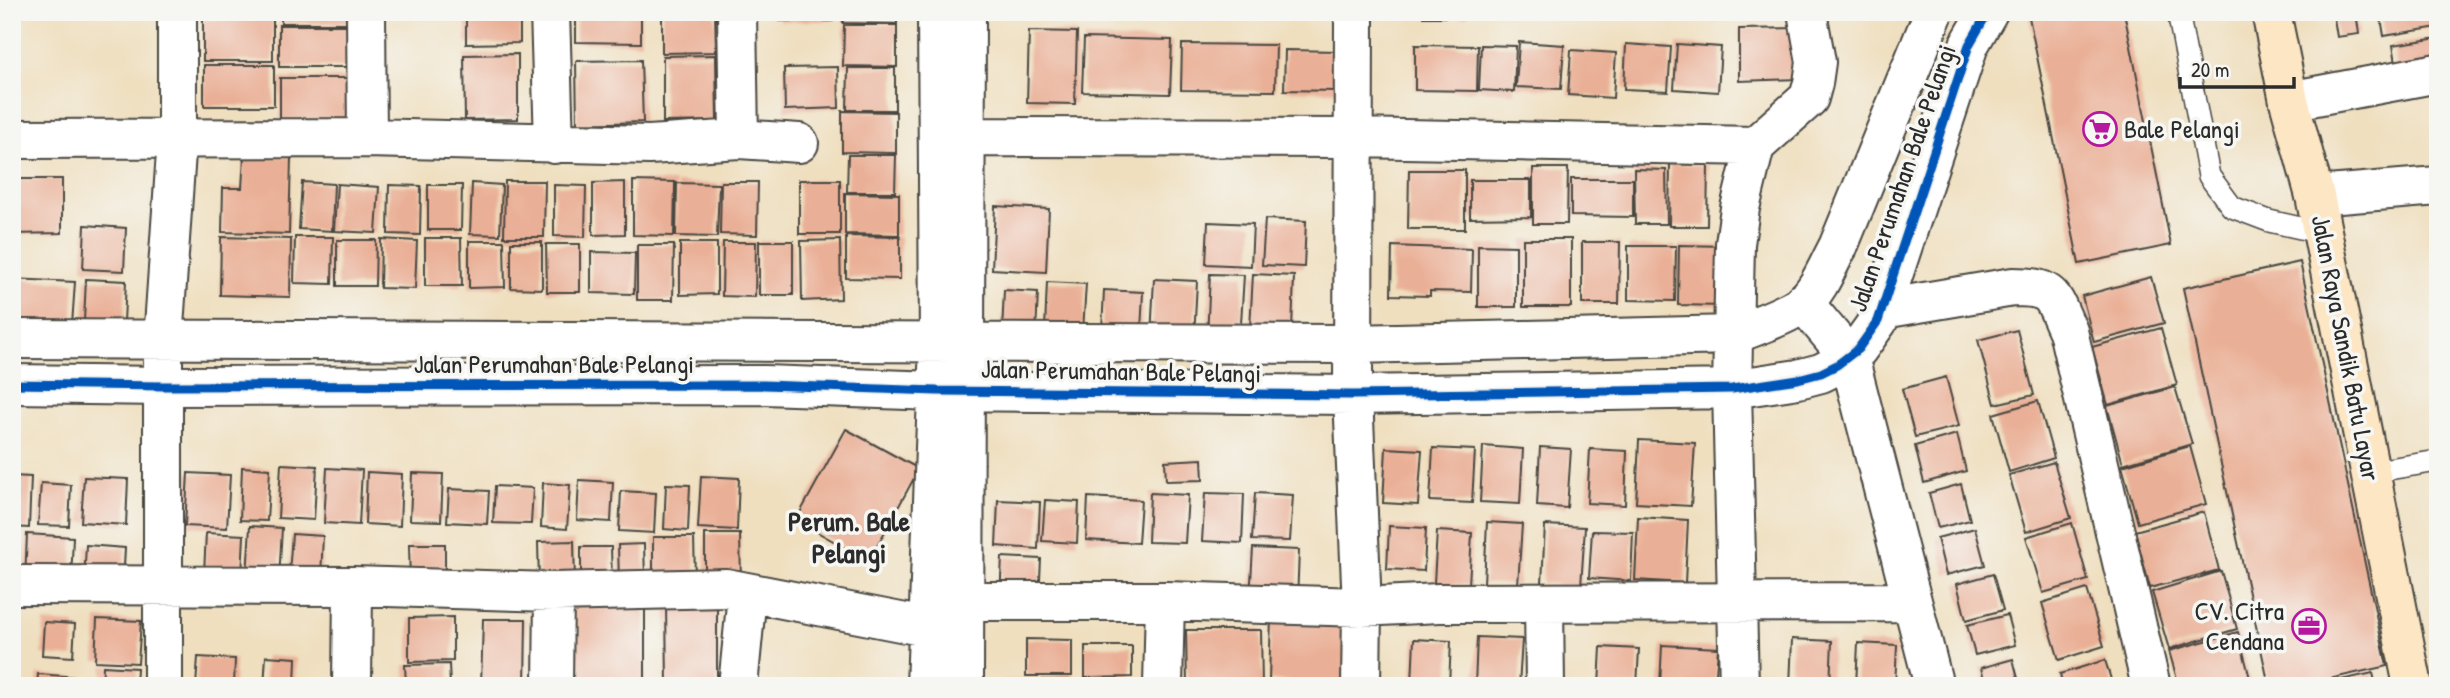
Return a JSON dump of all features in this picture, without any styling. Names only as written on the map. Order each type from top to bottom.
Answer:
[{"type":"main road","name":"Jalan Raya Sandik Batu Layar","points":[[2272,12],[2290,101],[2323,233],[2413,686]]},
{"type":"street","points":[[163,686],[163,341],[177,138],[177,12]]},
{"type":"street","points":[[366,12],[368,138]]},
{"type":"street","points":[[550,12],[554,144]]},
{"type":"street","points":[[737,12],[739,139]]},
{"type":"street","points":[[937,12],[952,390],[965,601],[964,686]]},
{"type":"street","points":[[952,343],[966,136],[966,12]]},
{"type":"street","points":[[1354,12],[1353,395],[1362,607],[1361,686]]},
{"type":"street","points":[[1739,686],[1732,389],[1735,244],[1740,208],[1755,146],[1809,98],[1816,62],[1807,12]]},
{"type":"street","points":[[12,339],[1353,344],[1733,335],[1766,322],[1803,302],[1819,282],[1838,247],[1934,12]]},
{"type":"street","name":"Jalan Perumahan Bale Pelangi","points":[[12,384],[764,385],[1353,395],[1732,389],[1798,379],[1821,373],[1849,357],[1866,340],[1883,309],[1981,14]]},
{"type":"street","points":[[2290,101],[2438,73]]},
{"type":"street","points":[[966,136],[1354,138],[1755,146]]},
{"type":"street","points":[[12,139],[368,138],[649,145],[739,139],[799,143]]},
{"type":"street","points":[[2315,196],[2438,186]]},
{"type":"street","points":[[1883,309],[2013,287],[2035,287],[2055,299],[2068,331],[2151,686]]},
{"type":"street","points":[[1803,302],[1849,357],[1934,686]]},
{"type":"street","points":[[926,686],[926,627],[952,390]]},
{"type":"street","points":[[12,585],[353,586],[554,592],[726,588],[926,627]]},
{"type":"street","points":[[352,686],[353,586]]},
{"type":"street","points":[[553,686],[554,592]]},
{"type":"street","points":[[738,686],[747,594]]},
{"type":"street","points":[[965,601],[1165,601],[1362,607],[1439,603],[1912,602]]},
{"type":"street","points":[[1163,686],[1165,601]]},
{"type":"street","points":[[1544,603],[1545,686]]},
{"type":"lane","points":[[2178,12],[2209,176],[2232,207],[2269,221],[2323,233]]},
{"type":"lane","points":[[2370,472],[2438,461]]},
{"type":"building","points":[[281,12],[351,12],[351,23],[281,23]]},
{"type":"building","points":[[466,12],[520,12],[520,43],[466,44]]},
{"type":"building","points":[[576,12],[641,12],[641,43],[576,42]]},
{"type":"building","points":[[662,12],[715,12],[716,52],[662,53]]},
{"type":"building","points":[[780,12],[833,12],[833,21],[780,21]]},
{"type":"building","points":[[843,12],[897,12],[897,24],[843,23]]},
{"type":"building","points":[[1079,12],[1141,12],[1141,19],[1079,18]]},
{"type":"building","points":[[1144,12],[1181,12],[1181,18],[1144,18]]},
{"type":"building","points":[[1183,12],[1247,12],[1247,15],[1183,15]]},
{"type":"building","points":[[1282,12],[1337,12],[1337,16],[1282,16]]},
{"type":"building","points":[[1423,12],[1467,12],[1467,17],[1423,17]]},
{"type":"building","points":[[1585,12],[1619,12],[1619,16],[1585,15]]},
{"type":"building","name":"Bale Pelangi","points":[[2028,12],[2124,12],[2171,245],[2079,264]]},
{"type":"building","points":[[2333,12],[2356,12],[2359,34],[2337,37]]},
{"type":"building","points":[[2380,12],[2438,12],[2438,27],[2384,36]]},
{"type":"building","points":[[203,19],[273,19],[273,61],[203,61]]},
{"type":"building","points":[[279,25],[349,25],[349,67],[279,67]]},
{"type":"building","points":[[844,25],[897,25],[897,67],[843,66]]},
{"type":"building","points":[[1798,28],[1799,79],[1739,81],[1739,29]]},
{"type":"building","points":[[1029,31],[1077,32],[1075,104],[1027,103]]},
{"type":"building","points":[[1084,38],[1172,40],[1170,94],[1082,92]]},
{"type":"building","points":[[2438,38],[2438,68],[2398,74],[2393,45]]},
{"type":"building","points":[[1519,42],[1564,45],[1561,89],[1516,87]]},
{"type":"building","points":[[1182,44],[1276,45],[1275,91],[1181,90]]},
{"type":"building","points":[[1626,44],[1671,47],[1668,91],[1624,89]]},
{"type":"building","points":[[1677,44],[1721,47],[1718,92],[1674,89]]},
{"type":"building","points":[[1415,45],[1478,46],[1477,91],[1415,90]]},
{"type":"building","points":[[1481,45],[1516,46],[1514,92],[1479,90]]},
{"type":"building","points":[[1285,50],[1338,51],[1337,91],[1284,90]]},
{"type":"building","points":[[1571,50],[1616,53],[1613,98],[1568,95]]},
{"type":"building","points":[[518,54],[518,119],[465,120],[464,55]]},
{"type":"building","points":[[716,55],[717,121],[663,122],[663,56]]},
{"type":"building","points":[[641,60],[643,122],[577,124],[576,61]]},
{"type":"building","points":[[204,65],[274,65],[274,106],[204,106]]},
{"type":"building","points":[[838,67],[839,108],[785,110],[784,68]]},
{"type":"building","points":[[848,68],[895,68],[895,110],[847,110]]},
{"type":"building","points":[[280,78],[350,78],[350,119],[280,119]]},
{"type":"building","points":[[842,111],[896,112],[896,153],[842,152]]},
{"type":"building","points":[[848,155],[896,155],[895,192],[847,192]]},
{"type":"building","points":[[244,156],[291,157],[289,234],[222,232],[223,188],[242,188]]},
{"type":"building","points":[[1670,164],[1708,165],[1707,226],[1669,226]]},
{"type":"building","points":[[1533,168],[1568,168],[1567,224],[1533,224]]},
{"type":"building","points":[[1634,169],[1666,170],[1667,224],[1635,224]]},
{"type":"building","points":[[1409,170],[1465,170],[1465,229],[1408,229]]},
{"type":"building","points":[[12,179],[62,179],[62,233],[12,234]]},
{"type":"building","points":[[1571,179],[1633,179],[1633,217],[1571,216]]},
{"type":"building","points":[[799,180],[840,180],[840,234],[799,234]]},
{"type":"building","points":[[1470,180],[1531,180],[1531,217],[1470,218]]},
{"type":"building","points":[[505,181],[545,181],[544,237],[504,237]]},
{"type":"building","points":[[633,181],[675,182],[674,236],[633,235]]},
{"type":"building","points":[[302,182],[334,184],[332,231],[299,229]]},
{"type":"building","points":[[625,182],[625,234],[593,235],[593,183]]},
{"type":"building","points":[[721,182],[758,182],[757,235],[720,234]]},
{"type":"building","points":[[472,183],[502,185],[500,235],[470,234]]},
{"type":"building","points":[[677,183],[719,184],[717,237],[676,236]]},
{"type":"building","points":[[337,184],[379,187],[376,233],[334,231]]},
{"type":"building","points":[[389,185],[421,186],[420,235],[388,234]]},
{"type":"building","points":[[428,185],[462,185],[461,230],[428,230]]},
{"type":"building","points":[[554,185],[586,186],[585,237],[554,236]]},
{"type":"building","points":[[845,193],[899,194],[899,235],[845,234]]},
{"type":"building","points":[[995,206],[1049,209],[1046,272],[992,269]]},
{"type":"building","points":[[1265,219],[1306,221],[1304,267],[1262,265]]},
{"type":"building","points":[[1208,222],[1253,224],[1251,266],[1206,264]]},
{"type":"building","points":[[85,225],[126,228],[124,271],[83,269]]},
{"type":"building","points":[[846,236],[900,237],[900,279],[846,278]]},
{"type":"building","points":[[221,237],[291,239],[290,297],[220,295]]},
{"type":"building","points":[[295,237],[333,237],[332,284],[294,283]]},
{"type":"building","points":[[425,238],[461,238],[462,286],[425,286]]},
{"type":"building","points":[[381,239],[417,241],[415,289],[380,288]]},
{"type":"building","points":[[1523,239],[1571,239],[1571,307],[1523,307]]},
{"type":"building","points":[[337,240],[376,240],[375,286],[337,286]]},
{"type":"building","points":[[840,240],[841,299],[802,301],[801,241]]},
{"type":"building","points":[[469,241],[504,241],[505,287],[469,288]]},
{"type":"building","points":[[759,241],[793,241],[793,295],[759,295]]},
{"type":"building","points":[[511,242],[542,242],[542,289],[511,288]]},
{"type":"building","points":[[723,242],[756,242],[755,297],[722,296]]},
{"type":"building","points":[[1582,242],[1620,242],[1619,304],[1582,304]]},
{"type":"building","points":[[680,243],[717,243],[717,294],[680,295]]},
{"type":"building","points":[[546,244],[580,244],[580,292],[547,292]]},
{"type":"building","points":[[637,245],[674,245],[673,300],[637,300]]},
{"type":"building","points":[[1478,245],[1516,246],[1516,307],[1478,307]]},
{"type":"building","points":[[1679,245],[1726,246],[1724,306],[1678,305]]},
{"type":"building","points":[[1392,246],[1472,249],[1471,292],[1430,291],[1430,296],[1391,295]]},
{"type":"building","points":[[1628,246],[1676,246],[1675,301],[1628,300]]},
{"type":"building","points":[[591,252],[635,253],[634,294],[591,293]]},
{"type":"building","points":[[2300,262],[2387,666],[2298,686],[2269,686],[2183,288]]},
{"type":"building","points":[[1210,274],[1244,275],[1240,339],[1207,338]]},
{"type":"building","points":[[1253,274],[1294,276],[1292,330],[1250,328]]},
{"type":"building","points":[[2151,277],[2164,323],[2094,342],[2082,296]]},
{"type":"building","points":[[12,279],[75,282],[72,325],[12,322]]},
{"type":"building","points":[[86,279],[126,281],[124,322],[84,321]]},
{"type":"building","points":[[1154,279],[1197,281],[1194,339],[1151,337]]},
{"type":"building","points":[[1047,282],[1086,284],[1083,331],[1045,329]]},
{"type":"building","points":[[1004,290],[1038,292],[1036,333],[1002,332]]},
{"type":"building","points":[[1104,290],[1143,292],[1141,332],[1102,330]]},
{"type":"building","points":[[2161,328],[2177,385],[2108,405],[2092,347]]},
{"type":"building","points":[[2017,330],[2034,395],[1995,404],[1978,340]]},
{"type":"building","points":[[1946,377],[1959,426],[1915,437],[1902,389]]},
{"type":"building","points":[[2175,387],[2192,444],[2123,464],[2107,406]]},
{"type":"building","points":[[2038,401],[2054,458],[2009,472],[1993,414]]},
{"type":"building","points":[[846,429],[919,469],[869,561],[796,520]]},
{"type":"building","points":[[1957,434],[1966,471],[1924,483],[1915,446]]},
{"type":"building","points":[[1639,440],[1695,443],[1691,506],[1636,503]]},
{"type":"building","points":[[1483,446],[1523,449],[1520,504],[1480,502]]},
{"type":"building","points":[[2190,446],[2206,504],[2138,523],[2122,466]]},
{"type":"building","points":[[1540,447],[1571,449],[1567,508],[1537,506]]},
{"type":"building","points":[[1386,448],[1422,450],[1418,505],[1383,503]]},
{"type":"building","points":[[1433,448],[1475,450],[1472,503],[1430,501]]},
{"type":"building","points":[[1590,449],[1627,451],[1625,505],[1587,503]]},
{"type":"building","points":[[1202,459],[1203,480],[1166,481],[1165,461]]},
{"type":"building","points":[[2054,462],[2071,518],[2026,532],[2009,475]]},
{"type":"building","points":[[281,464],[317,466],[314,520],[278,518]]},
{"type":"building","points":[[242,467],[270,469],[267,521],[240,520]]},
{"type":"building","points":[[327,468],[362,470],[359,525],[324,523]]},
{"type":"building","points":[[367,472],[402,474],[400,526],[365,524]]},
{"type":"building","points":[[188,473],[230,475],[227,528],[185,526]]},
{"type":"building","points":[[412,473],[443,474],[441,521],[410,520]]},
{"type":"building","points":[[12,476],[31,477],[29,528],[12,527]]},
{"type":"building","points":[[701,476],[739,478],[737,530],[698,528]]},
{"type":"building","points":[[84,477],[128,479],[126,525],[81,522]]},
{"type":"building","points":[[579,480],[613,482],[611,522],[577,520]]},
{"type":"building","points":[[41,483],[71,485],[69,526],[38,525]]},
{"type":"building","points":[[543,483],[570,485],[567,529],[541,527]]},
{"type":"building","points":[[666,484],[690,485],[688,531],[664,529]]},
{"type":"building","points":[[1961,484],[1970,520],[1938,528],[1929,493]]},
{"type":"building","points":[[495,486],[533,488],[531,524],[493,523]]},
{"type":"building","points":[[449,489],[489,491],[487,524],[447,522]]},
{"type":"building","points":[[621,491],[656,493],[654,533],[619,531]]},
{"type":"building","points":[[1150,493],[1188,495],[1185,543],[1148,542]]},
{"type":"building","points":[[1205,493],[1244,494],[1242,543],[1202,541]]},
{"type":"building","points":[[1255,493],[1293,495],[1290,541],[1252,540]]},
{"type":"building","points":[[1088,497],[1141,500],[1138,543],[1086,540]]},
{"type":"building","points":[[998,500],[1040,502],[1038,549],[996,546]]},
{"type":"building","points":[[1045,500],[1079,502],[1077,543],[1042,541]]},
{"type":"building","points":[[2204,512],[2219,570],[2150,588],[2135,531]]},
{"type":"building","points":[[1638,517],[1688,520],[1685,583],[1635,580]]},
{"type":"building","points":[[1487,522],[1522,524],[1518,585],[1484,583]]},
{"type":"building","points":[[2072,523],[2088,580],[2043,593],[2026,537]]},
{"type":"building","points":[[1545,525],[1585,527],[1581,586],[1542,583]]},
{"type":"building","points":[[250,526],[282,528],[279,579],[247,577]]},
{"type":"building","points":[[1389,526],[1426,528],[1424,571],[1387,569]]},
{"type":"building","points":[[1975,528],[1985,565],[1946,575],[1937,538]]},
{"type":"building","points":[[1437,531],[1472,533],[1469,585],[1434,583]]},
{"type":"building","points":[[1592,531],[1633,532],[1631,581],[1589,578]]},
{"type":"building","points":[[206,533],[244,535],[242,575],[204,573]]},
{"type":"building","points":[[27,534],[73,537],[71,582],[25,580]]},
{"type":"building","points":[[292,534],[323,536],[321,576],[289,574]]},
{"type":"building","points":[[705,534],[740,534],[741,582],[705,582]]},
{"type":"building","points":[[653,537],[694,537],[695,578],[653,578]]},
{"type":"building","points":[[574,541],[575,583],[539,583],[538,542]]},
{"type":"building","points":[[409,544],[445,544],[445,583],[410,583]]},
{"type":"building","points":[[644,544],[645,580],[619,580],[618,545]]},
{"type":"building","points":[[86,545],[125,548],[123,584],[84,582]]},
{"type":"building","points":[[581,547],[611,547],[612,580],[581,580]]},
{"type":"building","points":[[1253,548],[1299,550],[1297,601],[1250,598]]},
{"type":"building","points":[[1002,557],[1041,559],[1039,600],[1000,598]]},
{"type":"building","points":[[2221,571],[2237,629],[2169,649],[2152,592]]},
{"type":"building","points":[[1993,574],[2003,610],[1966,620],[1957,584]]},
{"type":"building","points":[[2087,589],[2104,646],[2059,660],[2042,603]]},
{"type":"building","points":[[571,599],[645,599],[645,686],[571,686]]},
{"type":"building","points":[[717,602],[717,686],[667,686],[666,603]]},
{"type":"building","points":[[2007,615],[2015,645],[1975,655],[1967,625]]},
{"type":"building","points":[[453,617],[453,661],[409,662],[409,618]]},
{"type":"building","points":[[1271,617],[1348,618],[1347,682],[1269,681]]},
{"type":"building","points":[[97,619],[141,621],[138,663],[95,661]]},
{"type":"building","points":[[483,619],[526,619],[525,686],[481,686]]},
{"type":"building","points":[[44,622],[75,624],[73,657],[42,655]]},
{"type":"building","points":[[1186,630],[1261,630],[1262,686],[1187,686]]},
{"type":"building","points":[[2238,632],[2252,686],[2179,686],[2169,651]]},
{"type":"building","points":[[1477,637],[1522,639],[1519,686],[1475,686]]},
{"type":"building","points":[[1026,639],[1072,640],[1072,676],[1026,676]]},
{"type":"building","points":[[1414,639],[1451,641],[1449,685],[1412,684]]},
{"type":"building","points":[[1792,639],[1832,641],[1830,686],[1790,686]]},
{"type":"building","points":[[1858,643],[1897,645],[1895,686],[1856,686]]},
{"type":"building","points":[[1662,645],[1718,648],[1715,686],[1660,686]]},
{"type":"building","points":[[1085,646],[1132,646],[1132,677],[1085,678]]},
{"type":"building","points":[[1601,647],[1639,649],[1637,686],[1599,686]]},
{"type":"building","points":[[266,656],[296,658],[295,686],[264,686]]},
{"type":"building","points":[[198,657],[235,659],[234,686],[196,686]]},
{"type":"building","points":[[2013,659],[2020,686],[1986,686],[1981,668]]},
{"type":"building","points":[[2105,660],[2113,686],[2063,686],[2060,674]]},
{"type":"building","points":[[449,664],[450,686],[406,686],[405,665]]},
{"type":"building","points":[[103,666],[137,668],[136,686],[102,686]]},
{"type":"building","points":[[2373,673],[2376,686],[2318,686],[2318,685]]},
{"type":"building","points":[[38,674],[77,677],[76,686],[37,686]]},
{"type":"building","points":[[1003,680],[1074,680],[1074,686],[1003,686]]},
{"type":"cycle path","points":[[12,384],[764,385],[937,391],[1353,395],[1732,389],[1798,379],[1821,373],[1837,365],[1858,349],[1878,321],[1969,45],[1988,12]]},
{"type":"place","name":"Bale Pelangi","points":[[2100,129]]},
{"type":"place","name":"CV. Citra Cendana","points":[[2309,626]]},
{"type":"district","name":"Perum. Bale Pelangi","points":[[849,537]]}]
